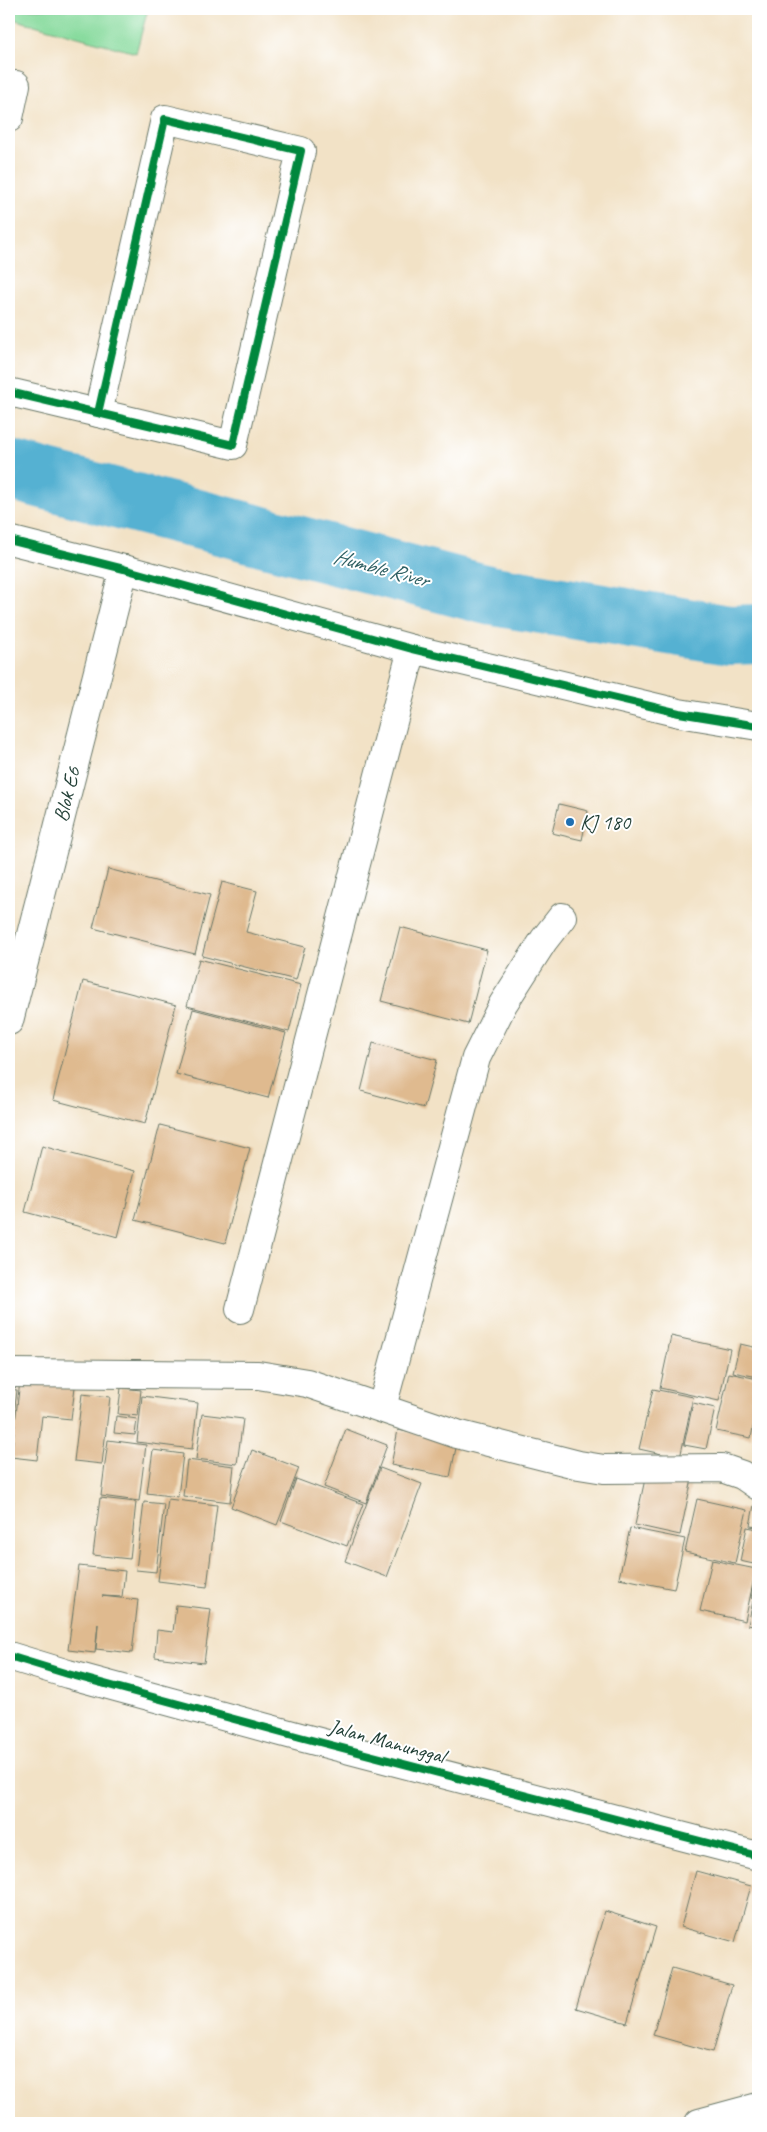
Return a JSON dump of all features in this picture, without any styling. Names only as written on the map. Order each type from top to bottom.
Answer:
[{"type":"main road","points":[[9,118],[16,85]]},
{"type":"main road","points":[[9,392],[232,445],[301,151],[165,119],[98,413]]},
{"type":"main road","points":[[9,540],[124,569],[412,650],[679,713],[758,726]]},
{"type":"main road","name":"Blok E6","points":[[9,1021],[124,569]]},
{"type":"main road","points":[[240,1309],[412,650]]},
{"type":"main road","points":[[382,1407],[476,1058],[503,1004],[544,940],[562,917]]},
{"type":"main road","points":[[9,1373],[258,1376],[307,1383],[457,1434],[579,1465],[604,1469],[722,1468],[742,1475],[758,1486]]},
{"type":"main road","name":"Jalan Manunggal","points":[[9,1656],[68,1674],[291,1734],[758,1856]]},
{"type":"main road","points":[[699,2123],[758,2107]]},
{"type":"green space","points":[[9,9],[148,9],[136,53],[9,18]]},
{"type":"building","name":"KJ 180","points":[[559,804],[588,811],[582,840],[552,833]]},
{"type":"building","points":[[108,869],[210,895],[195,954],[93,928]]},
{"type":"building","points":[[222,882],[257,891],[246,932],[305,947],[296,980],[202,956]]},
{"type":"building","points":[[400,927],[487,950],[468,1024],[381,1001]]},
{"type":"building","points":[[199,959],[301,985],[289,1032],[187,1006]]},
{"type":"building","points":[[83,981],[176,1005],[145,1124],[53,1100]]},
{"type":"building","points":[[193,1009],[286,1033],[268,1098],[176,1074]]},
{"type":"building","points":[[373,1043],[437,1060],[424,1108],[361,1091]]},
{"type":"building","points":[[160,1125],[250,1148],[225,1243],[135,1220]]},
{"type":"building","points":[[42,1146],[135,1171],[118,1237],[25,1212]]},
{"type":"building","points":[[671,1336],[730,1349],[719,1401],[660,1388]]},
{"type":"building","points":[[740,1344],[758,1348],[758,1377],[733,1372]]},
{"type":"building","points":[[729,1373],[758,1379],[758,1402],[751,1438],[716,1431]]},
{"type":"building","points":[[20,1381],[75,1387],[71,1419],[42,1416],[37,1460],[11,1457]]},
{"type":"building","points":[[121,1388],[141,1390],[138,1416],[118,1414]]},
{"type":"building","points":[[9,1389],[17,1390],[10,1447],[9,1447]]},
{"type":"building","points":[[653,1389],[693,1397],[680,1458],[639,1449]]},
{"type":"building","points":[[82,1394],[110,1397],[102,1464],[74,1461]]},
{"type":"building","points":[[142,1396],[198,1403],[192,1449],[137,1442]]},
{"type":"building","points":[[693,1403],[715,1408],[706,1449],[684,1445]]},
{"type":"building","points":[[202,1414],[243,1419],[237,1464],[196,1459]]},
{"type":"building","points":[[116,1416],[137,1419],[135,1435],[114,1433]]},
{"type":"building","points":[[346,1429],[387,1445],[366,1503],[324,1487]]},
{"type":"building","points":[[398,1430],[457,1443],[450,1477],[391,1465]]},
{"type":"building","points":[[108,1440],[146,1445],[139,1501],[101,1496]]},
{"type":"building","points":[[153,1450],[183,1454],[178,1497],[147,1493]]},
{"type":"building","points":[[252,1450],[299,1468],[277,1525],[231,1507]]},
{"type":"building","points":[[187,1460],[234,1466],[230,1502],[183,1496]]},
{"type":"building","points":[[380,1468],[422,1484],[387,1577],[345,1561]]},
{"type":"building","points":[[647,1470],[692,1479],[680,1535],[635,1525]]},
{"type":"building","points":[[296,1479],[363,1504],[347,1546],[281,1521]]},
{"type":"building","points":[[100,1498],[136,1502],[130,1559],[93,1555]]},
{"type":"building","points":[[168,1499],[217,1505],[207,1587],[158,1581]]},
{"type":"building","points":[[697,1499],[747,1510],[735,1563],[685,1552]]},
{"type":"building","points":[[144,1502],[164,1504],[156,1572],[136,1570]]},
{"type":"building","points":[[754,1505],[758,1506],[758,1527],[750,1526]]},
{"type":"building","points":[[747,1527],[758,1529],[758,1565],[740,1561]]},
{"type":"building","points":[[630,1528],[685,1539],[674,1589],[619,1578]]},
{"type":"building","points":[[712,1560],[756,1569],[745,1621],[700,1611]]},
{"type":"building","points":[[79,1566],[125,1571],[122,1597],[102,1596],[138,1600],[132,1653],[96,1649],[98,1624],[95,1653],[68,1650]]},
{"type":"building","points":[[758,1570],[758,1600],[751,1598]]},
{"type":"building","points":[[753,1601],[758,1602],[758,1627],[748,1625]]},
{"type":"building","points":[[176,1605],[211,1609],[204,1663],[155,1657],[157,1630],[173,1632]]},
{"type":"building","points":[[696,1871],[751,1886],[735,1942],[681,1927]]},
{"type":"building","points":[[605,1911],[656,1927],[627,2023],[576,2008]]},
{"type":"building","points":[[672,1968],[732,1985],[713,2052],[653,2035]]},
{"type":"waterway","name":"Humble River","points":[[9,470],[488,595],[729,635],[758,634]]},
{"type":"cycle path","points":[[9,392],[233,445],[301,151],[165,119],[98,413]]},
{"type":"cycle path","points":[[9,540],[124,569],[412,649],[679,713],[758,726]]},
{"type":"cycle path","points":[[9,1656],[68,1674],[300,1737],[758,1856]]},
{"type":"place","name":"KJ 180","points":[[570,822]]}]
